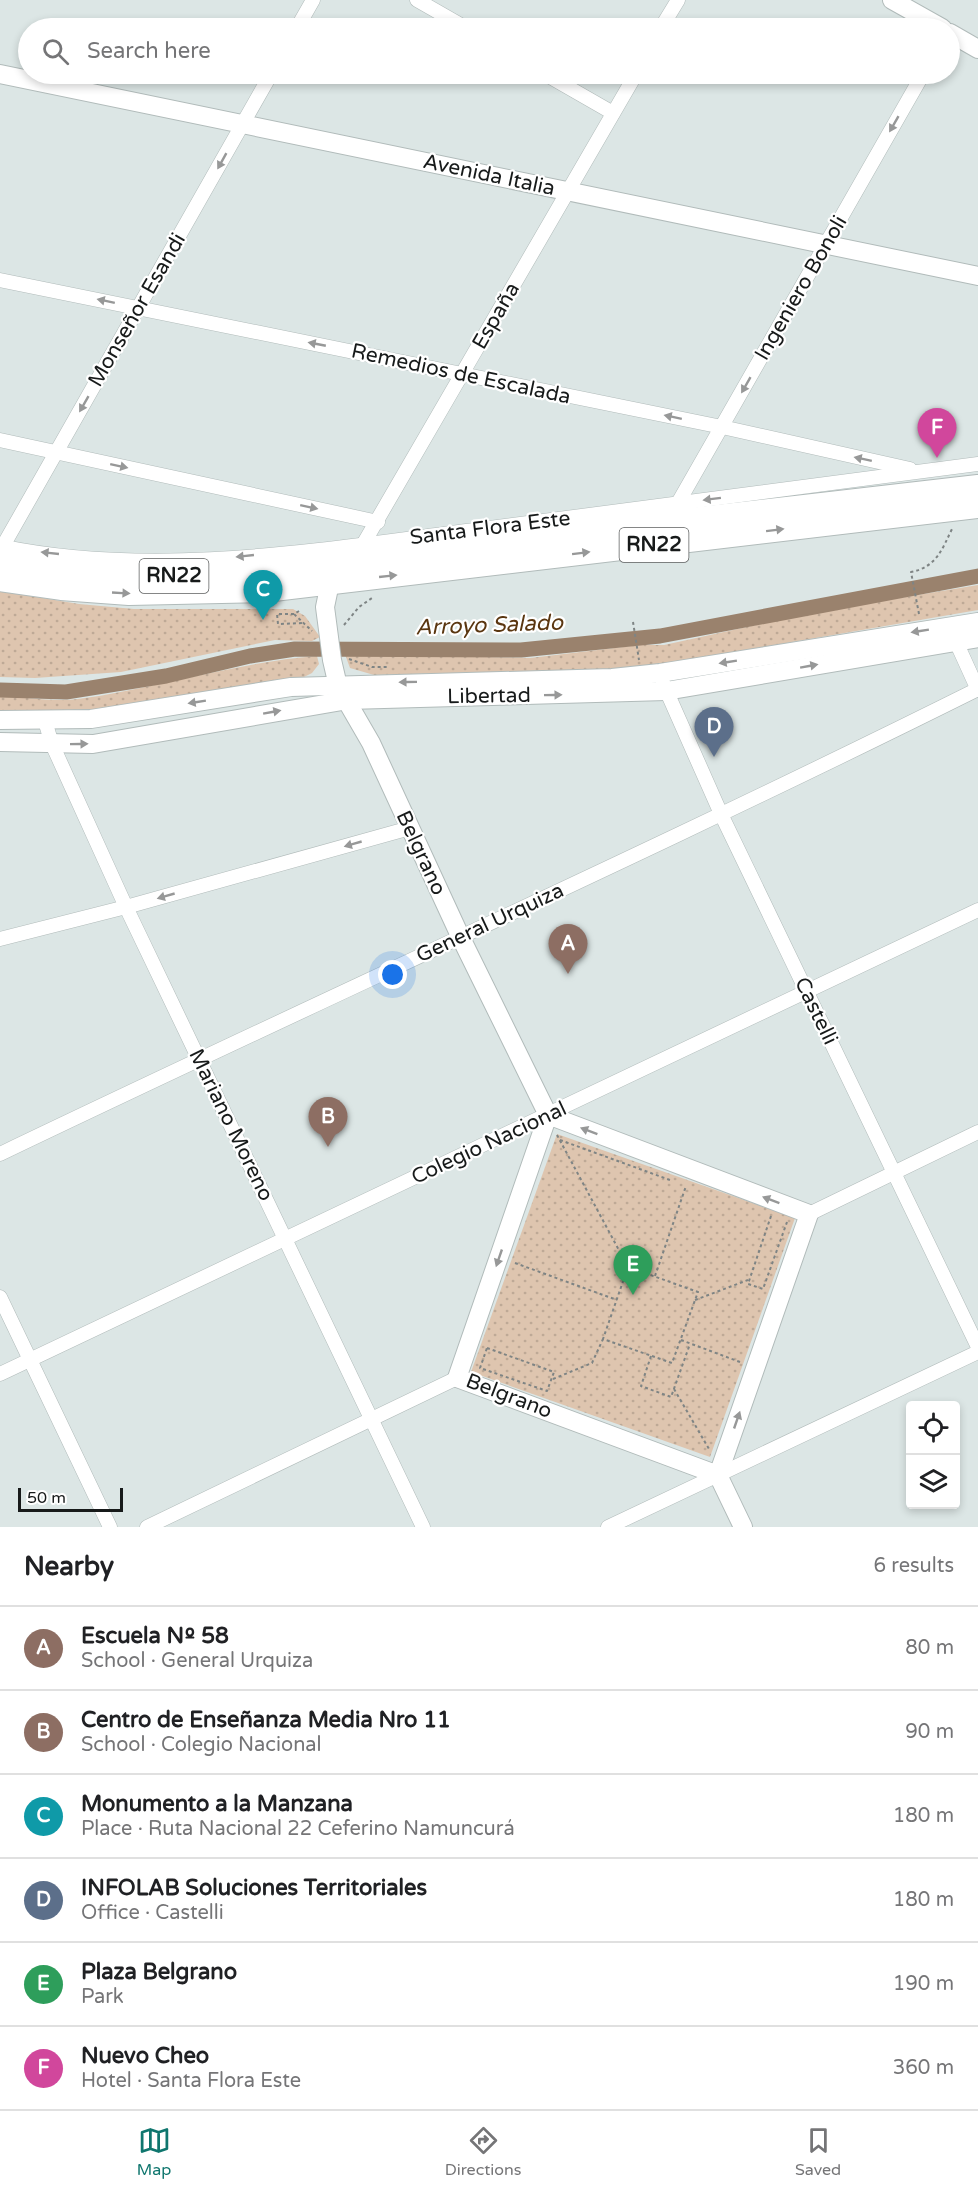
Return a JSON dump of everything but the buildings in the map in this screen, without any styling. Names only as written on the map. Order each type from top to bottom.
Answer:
[{"type":"highway","name":"RN22","points":[[1,551],[63,571],[144,576],[220,574],[357,552],[977,469]]},
{"type":"highway","name":"RN22","points":[[0,579],[95,592],[164,594],[265,590],[970,507]]},
{"type":"street","points":[[303,18],[313,0]]},
{"type":"street","points":[[417,0],[448,18]]},
{"type":"street","points":[[668,18],[678,0]]},
{"type":"street","points":[[892,0],[924,18]]},
{"type":"street","points":[[960,39],[978,49]]},
{"type":"street","name":"Avenida Italia","points":[[0,74],[18,78]]},
{"type":"street","name":"Avenida Italia","points":[[48,84],[978,276]]},
{"type":"street","name":"Monseñor Esandi","points":[[1,551],[265,84]]},
{"type":"street","points":[[562,84],[613,113]]},
{"type":"street","name":"España","points":[[330,583],[336,572],[357,552],[378,522],[630,84]]},
{"type":"street","name":"Ingeniero Bonoli","points":[[678,503],[918,84]]},
{"type":"street","name":"Remedios de Escalada","points":[[0,280],[463,374],[921,471]]},
{"type":"street","points":[[0,440],[378,522]]},
{"type":"street","name":"Santa Flora Este","points":[[357,552],[678,503],[921,471],[977,469]]},
{"type":"street","name":"Belgrano","points":[[330,583],[325,607],[329,635],[337,659],[343,693],[548,1115],[457,1378],[719,1472]]},
{"type":"street","name":"Libertad","points":[[0,720],[45,721],[91,718],[291,687],[343,693],[666,691],[953,634],[978,622]]},
{"type":"street","points":[[953,634],[978,690]]},
{"type":"street","name":"Libertad","points":[[0,742],[93,744],[343,693],[612,678],[953,634],[978,638]]},
{"type":"street","name":"Castelli","points":[[660,673],[722,814],[978,1347]]},
{"type":"street","name":"General Urquiza","points":[[0,1154],[200,1058],[461,938],[978,690]]},
{"type":"street","name":"Mariano Moreno","points":[[45,721],[52,744],[126,907],[423,1527]]},
{"type":"street","points":[[0,939],[126,907],[410,828]]},
{"type":"street","name":"Colegio Nacional","points":[[0,1374],[978,910]]},
{"type":"street","points":[[548,1115],[809,1214]]},
{"type":"street","points":[[743,1527],[719,1472],[809,1214],[978,1132]]},
{"type":"street","points":[[0,1297],[110,1527]]},
{"type":"street","points":[[608,1527],[719,1472],[978,1353]]},
{"type":"street","points":[[147,1527],[457,1378]]},
{"type":"path","points":[[922,617],[919,617],[911,572],[924,570],[936,561],[970,507]]},
{"type":"path","points":[[294,614],[305,623],[329,635],[359,607],[377,594]]},
{"type":"path","points":[[299,611],[294,614],[277,614],[278,624],[305,623]]},
{"type":"path","points":[[633,622],[640,666]]},
{"type":"path","points":[[337,659],[372,667],[397,668]]},
{"type":"path","points":[[548,1115],[628,1267],[698,1292],[672,1363],[603,1339]]},
{"type":"path","points":[[560,1140],[676,1182]]},
{"type":"path","points":[[655,1276],[686,1186]]},
{"type":"path","points":[[771,1216],[787,1222],[763,1290],[748,1284],[749,1280],[771,1216]]},
{"type":"path","points":[[499,1257],[617,1300]]},
{"type":"path","points":[[551,1379],[592,1363],[603,1339],[628,1267]]},
{"type":"path","points":[[695,1300],[749,1280]]},
{"type":"path","points":[[681,1340],[755,1367]]},
{"type":"path","points":[[651,1356],[641,1386],[671,1397],[690,1344]]},
{"type":"path","points":[[487,1348],[554,1372],[551,1379],[547,1391],[480,1368],[487,1348]]},
{"type":"path","points":[[674,1389],[719,1472]]},
{"type":"shaded area","points":[[978,585],[978,610],[641,668],[374,675],[350,668],[343,649],[383,655],[530,658],[640,645],[664,645],[821,611]]},
{"type":"shaded area","points":[[0,591],[79,604],[134,609],[293,609],[305,616],[320,637],[312,641],[275,640],[121,672],[35,678],[0,677]]},
{"type":"shaded area","points":[[317,656],[319,664],[312,673],[302,678],[90,711],[0,711],[0,696],[49,700],[78,699],[228,669]]},
{"type":"shaded area","points":[[557,1134],[795,1218],[710,1457],[471,1372]]},
{"type":"waterway","name":"Arroyo Salado","points":[[0,690],[66,692],[166,676],[250,656],[295,649],[521,650],[660,636],[978,576]]},
{"type":"place","name":"Nuevo Cheo","points":[[937,458]]},
{"type":"place","name":"Monumento a la Manzana","points":[[263,620]]},
{"type":"place","name":"INFOLAB Soluciones Territoriales","points":[[714,757]]},
{"type":"place","name":"Escuela Nº 58","points":[[568,974]]},
{"type":"place","name":"Centro de Enseñanza Media Nro 11","points":[[328,1147]]},
{"type":"place","name":"Plaza Belgrano","points":[[633,1295]]}]
